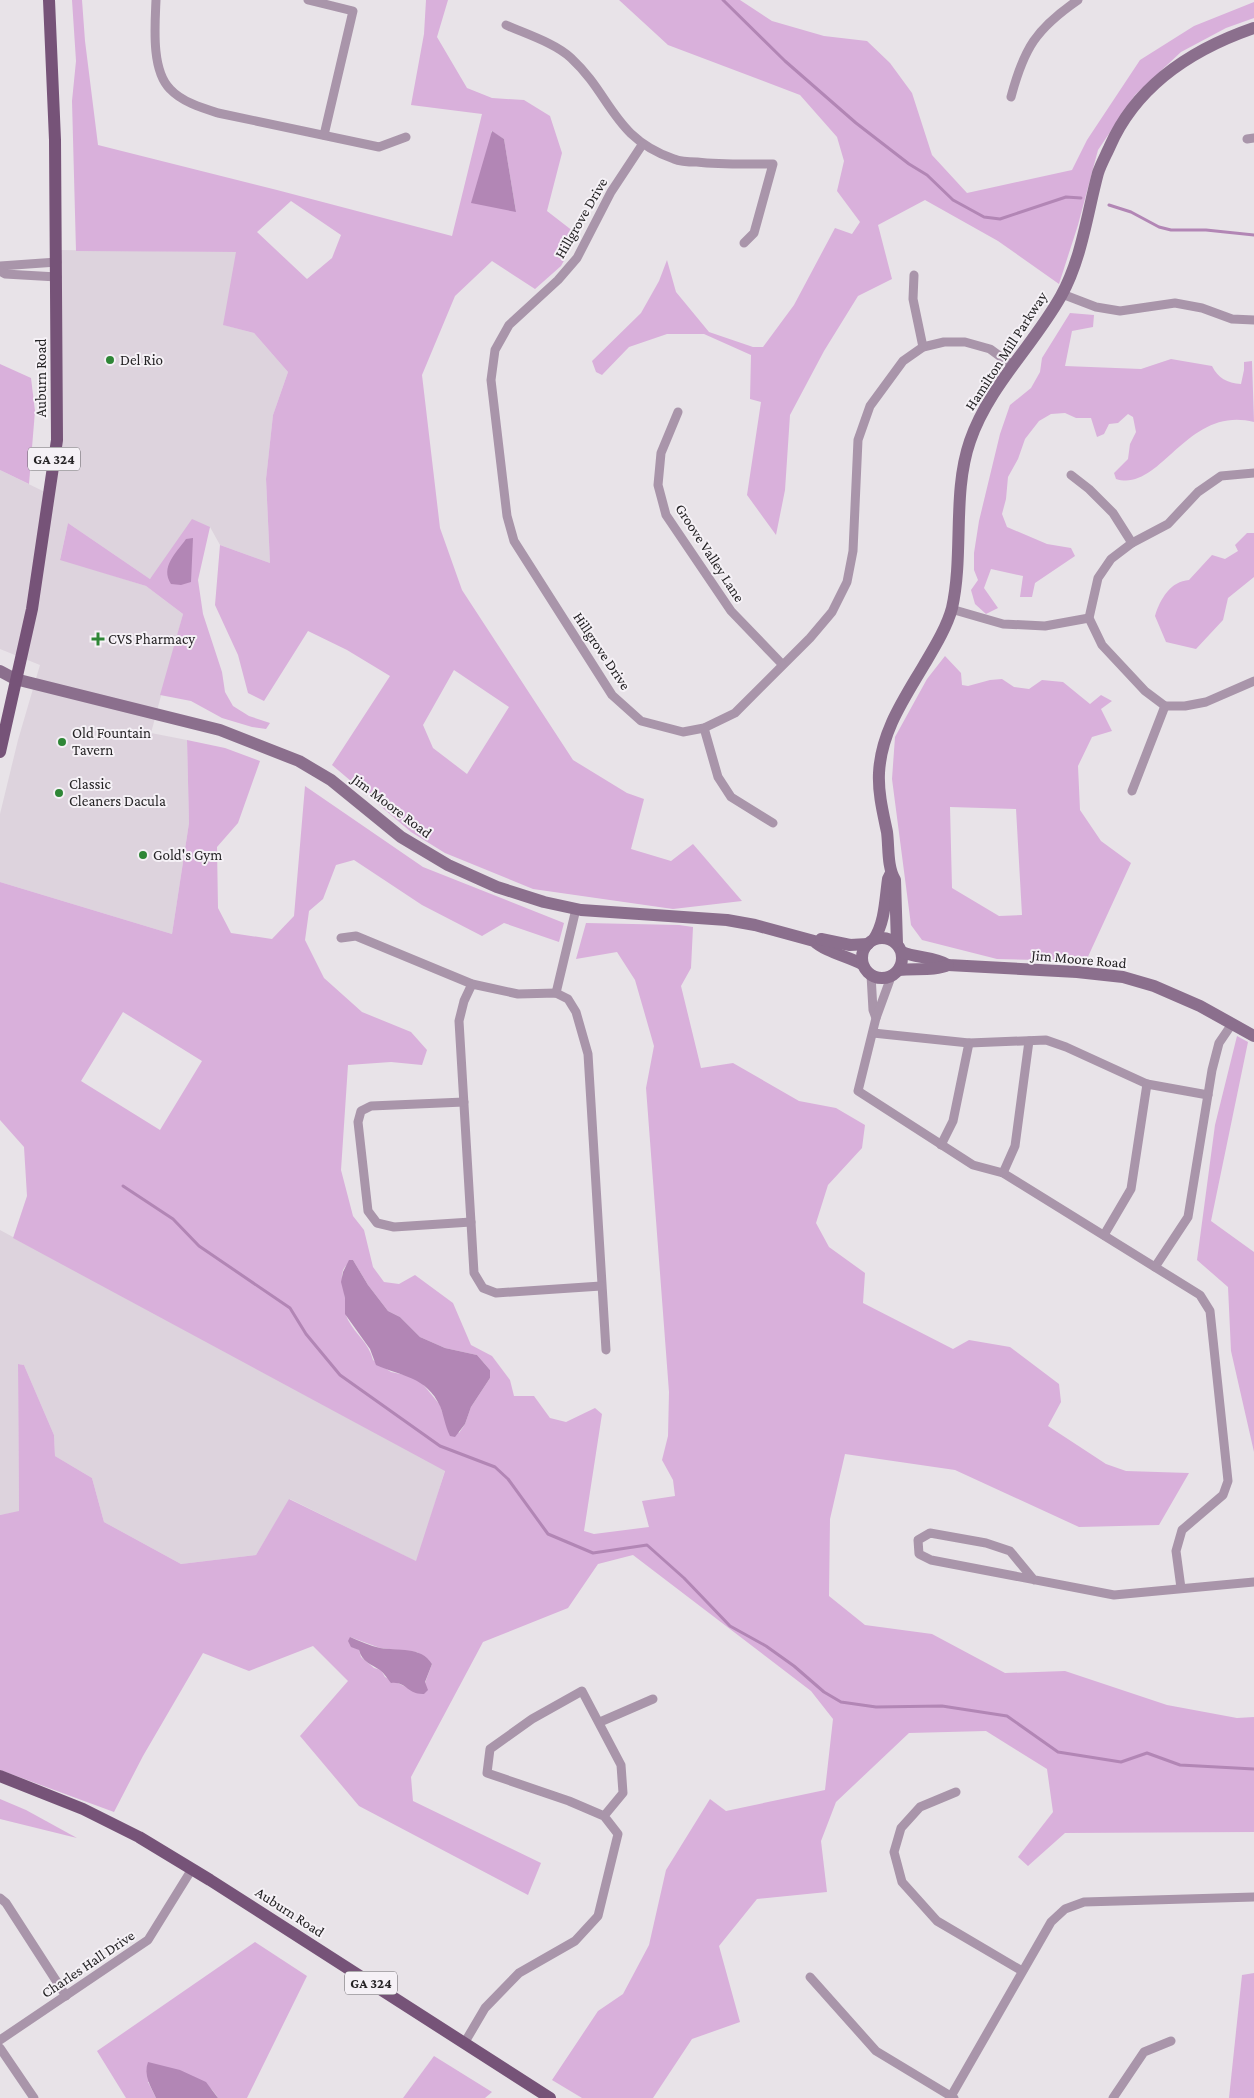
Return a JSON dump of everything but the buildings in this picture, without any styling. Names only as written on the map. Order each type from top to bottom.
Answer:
[{"type":"main road","name":"Auburn Road","points":[[0,752],[32,609],[57,440],[55,140],[49,0]]},
{"type":"main road","name":"Auburn Road","points":[[0,1776],[83,1809],[139,1837],[465,2042],[550,2098]]},
{"type":"street","points":[[156,0],[157,57],[161,78],[170,90],[195,105],[218,113],[379,147],[406,137]]},
{"type":"street","points":[[308,0],[352,11],[324,135]]},
{"type":"street","points":[[1011,97],[1020,68],[1038,33],[1047,23],[1078,0]]},
{"type":"street","points":[[506,25],[546,42],[570,57],[588,77],[621,125],[642,145],[676,160],[714,164],[773,164],[754,233],[744,244]]},
{"type":"street","name":"Hamilton Mill Parkway","points":[[900,948],[895,880],[891,874],[889,847],[880,795],[879,773],[884,742],[896,713],[930,655],[951,610],[957,573],[963,479],[968,451],[984,408],[1012,365],[1046,321],[1062,294],[1084,238],[1099,171],[1116,132],[1135,105],[1175,66],[1210,45],[1254,28]]},
{"type":"street","name":"Hillgrove Drive","points":[[642,145],[611,192],[577,258],[558,280],[509,326],[495,350],[491,380],[507,516],[514,541],[612,695],[641,721],[683,732],[704,728],[735,713],[810,638],[832,612],[847,582],[853,551],[858,440],[870,406],[903,361],[923,347],[944,342],[965,342],[990,349],[1012,365]]},
{"type":"street","points":[[0,266],[57,262]]},
{"type":"street","points":[[0,270],[5,274],[57,277]]},
{"type":"street","points":[[914,275],[913,299],[923,347]]},
{"type":"street","points":[[1062,294],[1096,307],[1120,311],[1175,303],[1202,308],[1232,319],[1254,320]]},
{"type":"street","name":"Groove Valley Lane","points":[[678,412],[661,453],[658,485],[666,515],[731,611],[782,664]]},
{"type":"street","points":[[1254,472],[1221,476],[1198,492],[1168,524],[1132,543],[1111,559],[1098,578],[1089,618],[1102,645],[1144,691],[1165,706],[1185,706],[1206,702],[1254,681]]},
{"type":"street","points":[[1070,475],[1090,489],[1113,513],[1132,543]]},
{"type":"street","points":[[951,610],[1003,624],[1045,626],[1089,618]]},
{"type":"street","name":"Jim Moore Road","points":[[0,671],[15,679],[220,730],[299,761],[331,780],[401,837],[448,865],[497,887],[544,902],[576,909],[616,914],[672,915],[727,920],[763,926],[814,941],[820,946],[862,964]]},
{"type":"street","points":[[1132,790],[1165,706]]},
{"type":"street","points":[[704,728],[718,777],[731,798],[774,823]]},
{"type":"street","name":"Hamilton Mill Parkway","points":[[871,942],[879,931],[882,921],[888,880],[891,874]]},
{"type":"street","points":[[556,993],[576,909]]},
{"type":"street","points":[[341,938],[356,936],[472,984],[518,994],[556,993],[568,999],[576,1012],[588,1054],[606,1350]]},
{"type":"street","points":[[876,1018],[873,1010],[871,976],[862,964],[862,954],[871,942],[886,938],[900,948],[902,965],[895,974],[876,1018],[858,1091],[973,1165],[1003,1172],[1104,1235],[1200,1295],[1210,1311],[1228,1481],[1223,1495],[1182,1530],[1176,1551],[1181,1588]]},
{"type":"street","name":"Jim Moore Road","points":[[814,941],[820,939],[850,945],[871,942]]},
{"type":"street","name":"Jim Moore Road","points":[[900,948],[920,958],[941,961],[948,965],[1077,972],[1123,977],[1170,993],[1200,1006],[1254,1036]]},
{"type":"street","name":"Jim Moore Road","points":[[895,974],[918,968],[941,969],[948,965]]},
{"type":"street","points":[[871,976],[878,978],[895,974]]},
{"type":"street","points":[[472,984],[464,1002],[459,1021],[474,1273],[483,1288],[496,1294],[601,1286]]},
{"type":"street","points":[[1155,1267],[1188,1217],[1208,1095],[1219,1043],[1232,1024]]},
{"type":"street","points":[[873,1033],[969,1043],[1046,1040],[1066,1047],[1147,1084],[1208,1095]]},
{"type":"street","points":[[1003,1172],[1015,1146],[1029,1041]]},
{"type":"street","points":[[941,1144],[953,1121],[969,1043]]},
{"type":"street","points":[[1104,1235],[1131,1189],[1147,1084]]},
{"type":"street","points":[[464,1102],[371,1106],[361,1111],[358,1122],[368,1211],[377,1223],[394,1227],[471,1222]]},
{"type":"street","points":[[1034,1580],[1010,1551],[986,1543],[930,1534],[918,1540],[919,1554],[931,1560],[1034,1580],[1114,1595],[1254,1582]]},
{"type":"street","points":[[465,2042],[485,2008],[519,1973],[575,1941],[598,1916],[618,1834],[604,1816],[568,1801],[487,1773],[490,1749],[532,1719],[582,1691],[621,1765],[623,1793],[604,1816]]},
{"type":"street","points":[[600,1722],[653,1699]]},
{"type":"street","points":[[956,1792],[920,1808],[901,1828],[894,1852],[902,1882],[937,1921],[1022,1972]]},
{"type":"street","name":"Charles Hall Drive","points":[[0,2040],[148,1940],[192,1869]]},
{"type":"street","points":[[810,1977],[876,2051],[951,2097],[1051,1922],[1065,1909],[1084,1902],[1254,1897]]},
{"type":"street","points":[[0,1898],[6,1903],[66,1996]]},
{"type":"street","points":[[1113,2098],[1144,2052],[1171,2041]]},
{"type":"street","points":[[0,2048],[34,2098]]},
{"type":"shaded area","points":[[72,0],[82,0],[85,41],[98,145],[452,236],[482,114],[411,105],[424,34],[426,0],[448,0],[437,37],[467,88],[492,98],[524,100],[550,116],[562,153],[547,211],[578,235],[561,266],[535,289],[492,261],[455,296],[422,375],[440,528],[462,590],[573,760],[627,793],[644,799],[631,849],[671,861],[693,844],[742,901],[673,909],[533,889],[445,853],[411,832],[332,765],[390,676],[347,650],[308,631],[264,701],[248,693],[238,655],[215,605],[220,545],[270,563],[266,479],[273,415],[288,372],[254,333],[223,325],[236,252],[76,251],[72,101],[76,61]],"holes":[[[491,131],[504,139],[516,212]],[[291,201],[341,235],[332,258],[307,279],[257,232]],[[454,670],[509,707],[467,774],[433,748],[423,725]]]},
{"type":"shaded area","points":[[619,0],[740,0],[772,21],[824,36],[867,41],[890,63],[912,93],[932,155],[967,193],[1072,170],[1087,140],[1140,60],[1194,26],[1254,2],[1254,18],[1226,28],[1181,52],[1135,95],[1098,150],[1078,225],[1059,284],[998,241],[925,200],[878,225],[892,279],[858,296],[824,351],[790,415],[785,490],[776,535],[747,495],[761,402],[750,399],[751,355],[704,334],[667,334],[629,347],[602,375],[596,372],[592,361],[641,313],[659,281],[667,260],[676,292],[709,332],[753,347],[763,347],[794,305],[835,228],[852,234],[860,222],[837,191],[844,161],[837,137],[800,95],[668,45]]},
{"type":"shaded area","points":[[492,131],[504,139],[516,212],[471,203]]},
{"type":"shaded area","points":[[59,250],[237,252],[224,325],[254,333],[288,372],[273,415],[266,479],[270,563],[220,545],[210,527],[150,579],[68,523],[60,559],[146,586],[183,614],[151,733],[187,740],[189,823],[172,934],[0,882],[0,814],[18,740],[40,665],[0,649],[0,470],[49,494]]},
{"type":"shaded area","points":[[1070,313],[1094,315],[1093,327],[1072,331],[1065,366],[1141,369],[1171,359],[1212,366],[1217,374],[1224,379],[1241,384],[1244,362],[1252,361],[1254,422],[1230,420],[1210,426],[1192,436],[1147,474],[1132,480],[1116,479],[1114,473],[1128,459],[1130,444],[1136,432],[1133,417],[1128,414],[1118,423],[1109,424],[1104,434],[1097,437],[1091,418],[1076,418],[1065,413],[1051,414],[1039,421],[1025,439],[1018,459],[1008,477],[1006,499],[1002,514],[1007,527],[1047,544],[1071,548],[1075,556],[1035,583],[1032,597],[1020,597],[1023,576],[991,569],[984,588],[998,608],[986,614],[975,604],[971,590],[978,580],[974,570],[974,553],[979,521],[1000,434],[1010,405],[1031,388],[1040,372],[1042,358]]},
{"type":"shaded area","points":[[0,364],[31,378],[35,411],[29,484],[0,470]]},
{"type":"shaded area","points":[[192,519],[210,527],[198,580],[203,614],[222,672],[225,692],[233,706],[249,716],[270,723],[266,729],[222,718],[191,701],[160,695],[183,614],[146,586],[60,560],[68,523],[150,579]]},
{"type":"shaded area","points":[[1247,533],[1254,533],[1254,577],[1228,598],[1223,620],[1196,649],[1166,642],[1155,616],[1163,597],[1172,587],[1189,580],[1212,555],[1225,559],[1238,551],[1235,545]]},
{"type":"shaded area","points":[[193,538],[191,582],[181,585],[171,584],[167,572],[168,566],[186,539]]},
{"type":"shaded area","points":[[945,656],[961,673],[962,685],[968,686],[1002,679],[1014,687],[1029,689],[1042,680],[1063,682],[1090,704],[1101,695],[1112,701],[1101,709],[1112,731],[1092,737],[1078,766],[1080,810],[1101,841],[1131,863],[1086,961],[997,959],[922,940],[911,925],[892,779],[895,737],[927,679]],"holes":[[[950,807],[1016,809],[1022,915],[999,916],[952,888]]]},
{"type":"shaded area","points":[[187,740],[225,748],[260,761],[238,823],[217,847],[218,908],[231,933],[272,939],[294,916],[305,786],[423,867],[564,923],[559,942],[504,923],[482,936],[422,905],[354,860],[336,865],[323,899],[309,911],[305,940],[324,978],[362,1012],[411,1032],[427,1050],[422,1065],[391,1062],[348,1065],[341,1170],[353,1216],[364,1230],[373,1267],[384,1282],[399,1284],[415,1275],[453,1303],[471,1345],[492,1356],[510,1380],[514,1396],[534,1396],[550,1418],[566,1422],[595,1408],[602,1414],[584,1531],[594,1534],[649,1527],[642,1501],[675,1496],[673,1480],[662,1460],[668,1436],[669,1392],[646,1088],[654,1046],[635,980],[617,952],[576,959],[586,923],[693,927],[691,968],[681,986],[701,1068],[733,1063],[799,1101],[836,1108],[865,1125],[862,1148],[828,1185],[816,1223],[829,1247],[865,1273],[863,1303],[953,1349],[969,1340],[1010,1347],[1059,1384],[1061,1402],[1048,1426],[1106,1464],[1126,1471],[1189,1473],[1159,1525],[1079,1527],[955,1470],[845,1454],[830,1519],[829,1596],[865,1625],[932,1634],[1005,1673],[1065,1671],[1167,1705],[1237,1718],[1254,1717],[1254,1832],[1065,1833],[1028,1866],[1018,1857],[1053,1812],[1047,1769],[986,1731],[909,1733],[836,1802],[821,1841],[827,1892],[757,1899],[719,1946],[740,2022],[692,2039],[653,2098],[582,2098],[552,2080],[598,2011],[623,1994],[649,1945],[666,1870],[710,1799],[726,1811],[825,1790],[833,1719],[811,1691],[633,1555],[598,1564],[568,1608],[483,1642],[411,1777],[413,1801],[541,1863],[528,1895],[359,1806],[300,1736],[348,1681],[313,1646],[249,1671],[203,1653],[143,1756],[114,1812],[0,1770],[0,1515],[19,1511],[18,1364],[24,1365],[54,1435],[55,1456],[92,1478],[104,1522],[181,1564],[256,1555],[289,1499],[416,1561],[445,1471],[13,1238],[27,1196],[24,1147],[0,1120],[0,882],[172,934],[189,823]],"holes":[[[123,1012],[202,1061],[160,1130],[81,1081]],[[353,1260],[368,1285],[388,1311],[400,1317],[420,1337],[445,1348],[477,1355],[490,1370],[490,1378],[471,1407],[465,1424],[459,1433],[422,1383],[410,1376],[391,1372],[373,1360],[369,1349],[351,1325],[346,1314],[342,1273],[347,1264]],[[350,1637],[380,1648],[417,1652],[432,1664],[425,1683],[406,1687],[385,1677],[381,1670],[374,1668],[361,1657],[359,1650]]]},
{"type":"shaded area","points":[[1237,1036],[1248,1042],[1211,1221],[1254,1252],[1254,1452],[1231,1351],[1228,1287],[1197,1260],[1215,1125]]},
{"type":"shaded area","points":[[0,1230],[445,1470],[417,1562],[290,1499],[256,1555],[181,1564],[104,1522],[92,1478],[55,1456],[54,1435],[24,1365],[18,1364],[19,1512],[0,1515]]},
{"type":"shaded area","points":[[349,1260],[353,1260],[368,1285],[388,1311],[400,1317],[420,1337],[445,1348],[477,1355],[490,1370],[490,1378],[471,1407],[465,1424],[455,1437],[450,1436],[435,1396],[421,1383],[376,1365],[370,1349],[345,1314],[345,1298],[341,1282],[343,1272]]},
{"type":"shaded area","points":[[350,1637],[376,1647],[409,1650],[422,1654],[432,1664],[425,1682],[428,1690],[424,1694],[419,1694],[400,1684],[391,1683],[381,1671],[365,1660],[359,1650],[351,1647],[348,1641]]},
{"type":"shaded area","points":[[0,1799],[26,1810],[77,1838],[0,1819]]},
{"type":"shaded area","points":[[255,1942],[307,1976],[247,2098],[218,2098],[204,2082],[196,2079],[179,2078],[148,2082],[156,2098],[126,2098],[97,2051]]},
{"type":"shaded area","points":[[1254,1973],[1254,2098],[1229,2098],[1242,1975]]},
{"type":"shaded area","points":[[434,2056],[492,2092],[485,2098],[403,2098]]},
{"type":"shaded area","points":[[148,2062],[180,2070],[206,2082],[218,2098],[156,2098],[146,2072]]},
{"type":"waterway","points":[[723,0],[785,61],[856,123],[909,164],[927,175],[953,200],[984,217],[1000,219],[1066,197],[1081,198]]},
{"type":"waterway","points":[[1109,205],[1131,212],[1159,227],[1171,230],[1206,230],[1254,235]]},
{"type":"waterway","points":[[123,1186],[173,1219],[199,1246],[290,1308],[306,1334],[340,1375],[440,1446],[495,1467],[508,1479],[548,1534],[593,1553],[647,1545],[684,1578],[730,1626],[766,1646],[794,1666],[824,1692],[841,1702],[876,1707],[942,1706],[1007,1716],[1058,1752],[1121,1762],[1147,1753],[1180,1765],[1254,1769]]},
{"type":"place","name":"Del Rio","points":[[110,360]]},
{"type":"place","name":"CVS Pharmacy","points":[[98,639]]},
{"type":"place","name":"Old Fountain Tavern","points":[[62,742]]},
{"type":"place","name":"Classic Cleaners Dacula","points":[[59,793]]},
{"type":"place","name":"Gold's Gym","points":[[143,855]]}]
